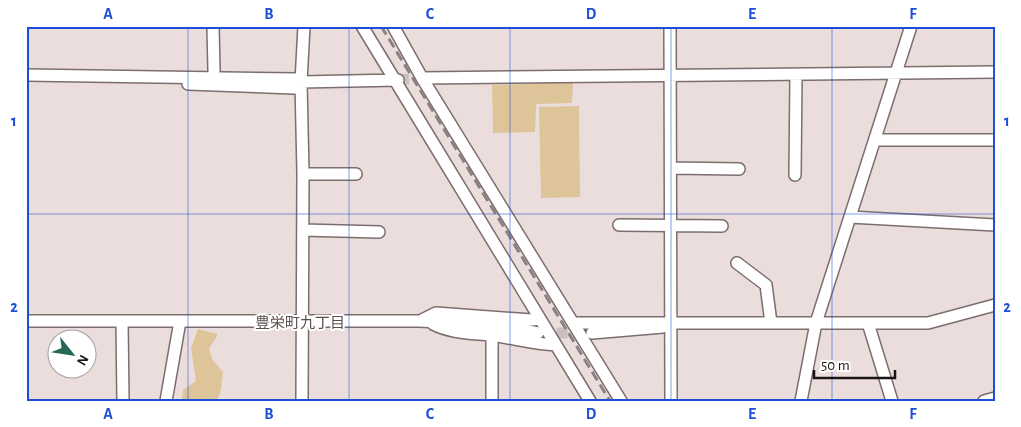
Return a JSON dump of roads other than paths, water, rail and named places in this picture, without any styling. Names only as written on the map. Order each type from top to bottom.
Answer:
[{"type":"street","points":[[213,26],[214,71]]},
{"type":"street","points":[[302,401],[303,174],[301,82],[304,26]]},
{"type":"street","points":[[362,26],[590,401]]},
{"type":"street","points":[[393,26],[422,78],[621,401]]},
{"type":"street","points":[[670,26],[671,401]]},
{"type":"street","points":[[800,401],[816,323],[911,26]]},
{"type":"street","points":[[422,78],[995,72]]},
{"type":"street","points":[[795,175],[796,74]]},
{"type":"street","points":[[26,75],[296,78],[301,82],[396,80]]},
{"type":"street","points":[[875,140],[995,140]]},
{"type":"street","points":[[671,168],[739,169]]},
{"type":"street","points":[[303,174],[356,174]]},
{"type":"street","points":[[850,217],[995,225]]},
{"type":"street","points":[[619,225],[722,226]]},
{"type":"street","points":[[303,230],[379,232]]},
{"type":"street","points":[[737,263],[766,285],[771,323]]},
{"type":"street","points":[[574,323],[928,323],[995,305]]},
{"type":"street","points":[[424,321],[436,313],[540,319]]},
{"type":"street","points":[[26,321],[302,323],[424,321],[498,325],[538,333]]},
{"type":"street","points":[[122,321],[123,401]]},
{"type":"street","points":[[166,401],[180,321]]},
{"type":"street","points":[[424,321],[444,330],[492,335],[534,344],[556,345]]},
{"type":"street","points":[[868,323],[892,401]]},
{"type":"street","points":[[592,333],[657,329],[672,324]]},
{"type":"street","points":[[492,335],[492,401]]},
{"type":"street","points":[[984,401],[995,398]]},
{"type":"tunnel","points":[[398,80],[422,78]]},
{"type":"tunnel","points":[[540,333],[592,333]]},
{"type":"railway","points":[[381,26],[610,401]]},
{"type":"district","name":"豊栄町九丁目","points":[[300,323]]}]
